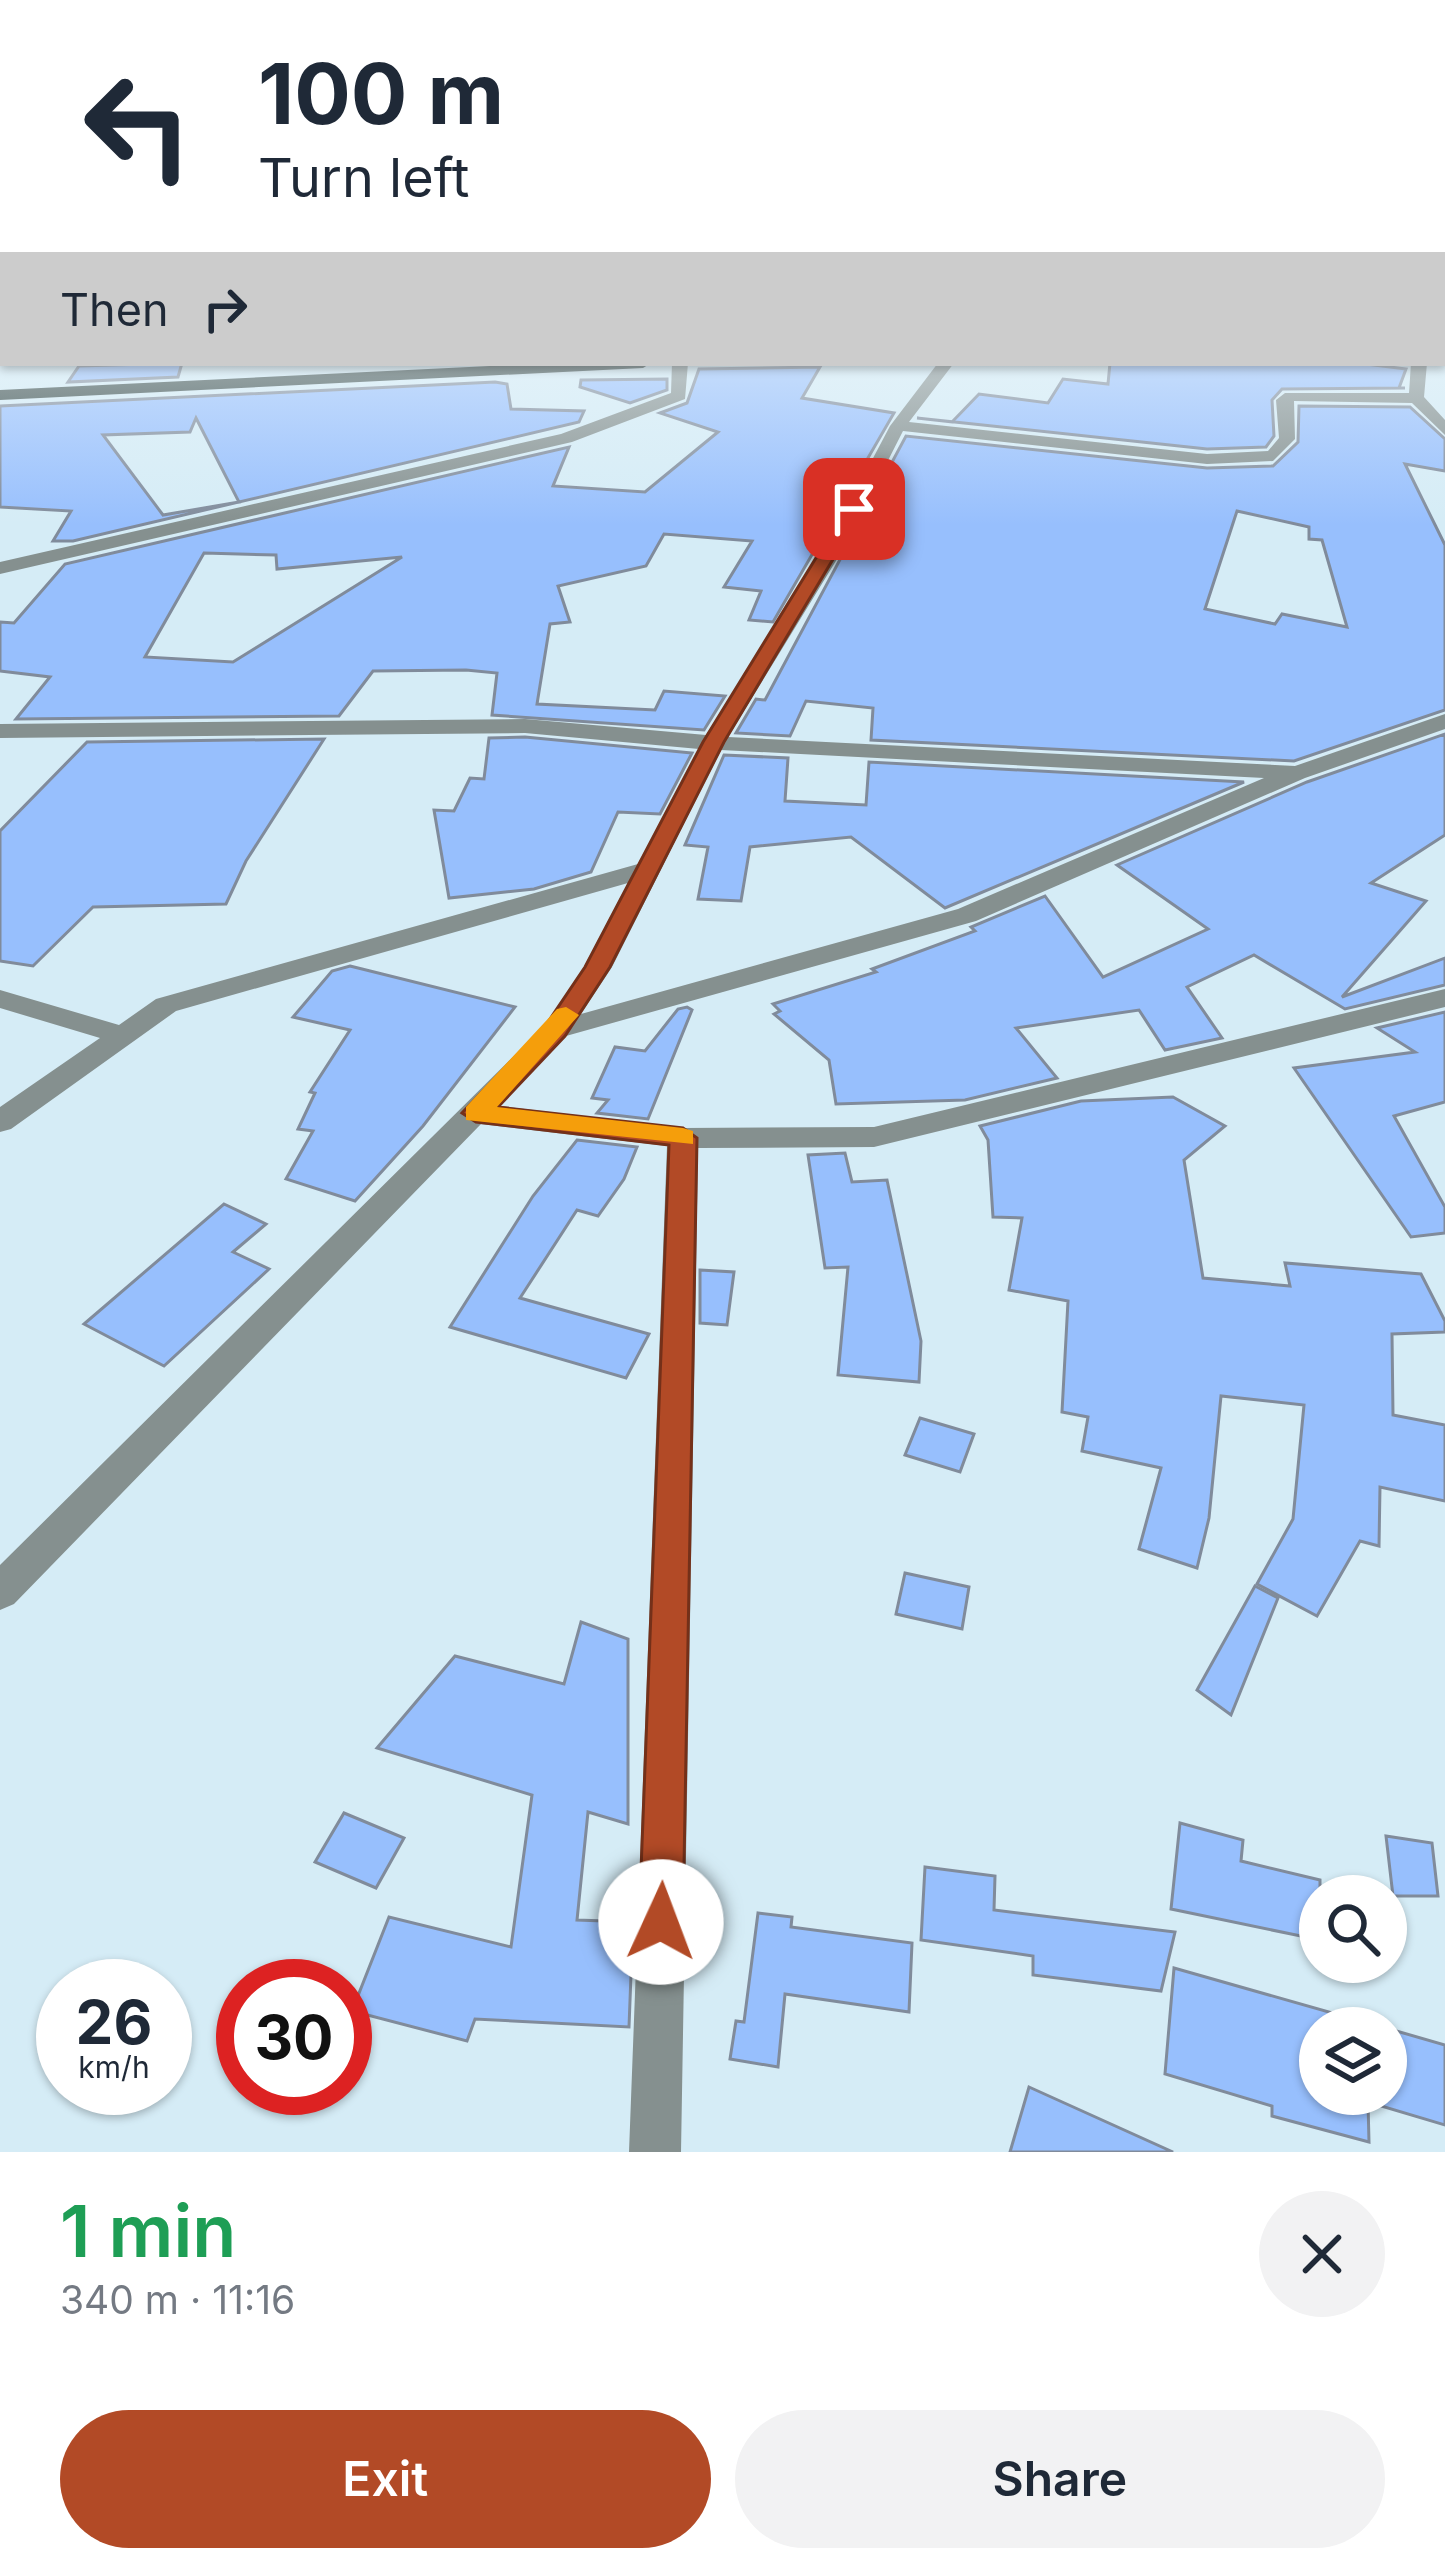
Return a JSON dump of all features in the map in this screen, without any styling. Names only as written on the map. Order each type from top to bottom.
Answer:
[{"type":"main road","points":[[0,395],[583,366]]},
{"type":"street","points":[[0,568],[566,438],[679,396],[680,366]]},
{"type":"street","points":[[0,1592],[556,1030],[598,967],[713,742],[833,551],[898,426],[944,366]]},
{"type":"street","points":[[1417,366],[1416,398],[1445,430]]},
{"type":"street","points":[[898,426],[1207,459],[1248,458],[1273,456],[1286,440],[1284,400],[1291,396],[1416,398]]},
{"type":"street","points":[[556,1030],[967,915],[1297,773],[1445,722]]},
{"type":"street","points":[[0,731],[525,726],[713,742],[1297,773]]},
{"type":"street","points":[[0,1122],[166,1005],[649,869]]},
{"type":"street","points":[[476,1113],[683,1138],[874,1137],[1445,998]]},
{"type":"street","points":[[0,999],[123,1035]]},
{"type":"street","points":[[655,2152],[683,1138]]},
{"type":"building","points":[[79,366],[181,366],[178,377],[68,382]]},
{"type":"building","points":[[1110,366],[1406,369],[1399,388],[1405,388],[1282,389],[1272,400],[1274,436],[1266,447],[1207,449],[952,422],[979,394],[1048,403],[1063,379],[1108,384]]},
{"type":"building","points":[[820,367],[802,398],[894,413],[773,622],[749,620],[761,591],[724,587],[752,541],[664,534],[646,566],[558,586],[570,622],[550,624],[537,704],[655,710],[664,691],[725,696],[704,730],[492,715],[497,673],[466,670],[373,671],[339,716],[16,719],[50,677],[0,671],[0,622],[14,623],[65,564],[569,447],[553,486],[645,492],[718,432],[660,413],[687,403],[699,369]],"holes":[[[204,553],[276,555],[277,569],[402,557],[233,662],[145,657]]]},
{"type":"building","points":[[667,379],[667,390],[630,403],[580,387],[581,380]]},
{"type":"building","points":[[495,382],[507,384],[511,409],[584,411],[579,422],[239,502],[196,418],[190,432],[103,435],[163,515],[238,502],[73,541],[53,541],[71,511],[0,507],[0,406]]},
{"type":"building","points":[[1299,406],[1410,407],[1445,439],[1445,471],[1405,464],[1445,545],[1445,710],[1294,761],[871,740],[873,708],[806,701],[790,736],[736,733],[756,699],[765,700],[906,436],[1207,468],[1273,466],[1298,442]],"holes":[[[1237,511],[1309,527],[1309,539],[1322,540],[1347,627],[1282,614],[1275,624],[1205,609]]]},
{"type":"building","points":[[1445,734],[1445,835],[1371,883],[1426,901],[1342,997],[1445,958],[1445,985],[1345,1009],[1254,955],[1187,987],[1222,1038],[1165,1050],[1139,1010],[1016,1028],[1057,1078],[965,1100],[836,1104],[829,1060],[774,1014],[780,1011],[773,1004],[876,972],[872,969],[975,931],[971,927],[1045,896],[1103,977],[1208,929],[1117,865],[1307,782]]},
{"type":"building","points":[[525,737],[692,753],[660,814],[618,812],[591,872],[534,889],[449,898],[434,810],[454,811],[470,778],[484,779],[489,738]]},
{"type":"building","points":[[324,739],[246,861],[226,904],[93,907],[33,966],[0,961],[0,831],[87,742]]},
{"type":"building","points":[[724,755],[788,758],[785,801],[866,805],[869,762],[1244,782],[945,908],[851,837],[750,847],[741,901],[698,899],[708,847],[685,845]]},
{"type":"building","points":[[350,966],[515,1007],[423,1126],[355,1201],[286,1179],[313,1131],[298,1129],[315,1093],[310,1092],[350,1030],[293,1017],[332,971]]},
{"type":"building","points":[[678,1009],[692,1010],[648,1119],[597,1113],[608,1100],[592,1098],[615,1047],[645,1051]]},
{"type":"building","points":[[1445,1012],[1445,1102],[1394,1116],[1445,1207],[1445,1233],[1411,1237],[1294,1068],[1415,1052],[1377,1028]]},
{"type":"building","points":[[1173,1097],[1225,1126],[1184,1160],[1203,1278],[1290,1286],[1285,1263],[1421,1274],[1445,1321],[1445,1332],[1392,1334],[1393,1415],[1445,1425],[1445,1501],[1380,1487],[1379,1546],[1360,1541],[1317,1616],[1257,1584],[1293,1519],[1304,1405],[1221,1396],[1209,1518],[1197,1568],[1139,1549],[1161,1468],[1082,1451],[1088,1417],[1062,1412],[1068,1301],[1009,1290],[1022,1218],[993,1217],[988,1140],[980,1126],[1081,1101]]},
{"type":"building","points":[[577,1140],[637,1147],[624,1179],[598,1216],[577,1210],[520,1298],[649,1334],[626,1378],[450,1327],[533,1196]]},
{"type":"building","points":[[845,1153],[852,1182],[887,1180],[921,1341],[919,1382],[838,1375],[848,1267],[825,1268],[808,1155]]},
{"type":"building","points":[[224,1204],[266,1224],[233,1252],[269,1269],[164,1366],[84,1324]]},
{"type":"building","points":[[700,1270],[734,1272],[727,1325],[700,1323]]},
{"type":"building","points":[[920,1418],[974,1434],[960,1472],[905,1455]]},
{"type":"building","points":[[905,1573],[969,1587],[962,1629],[896,1614]]},
{"type":"building","points":[[1255,1586],[1278,1598],[1231,1715],[1197,1690]]},
{"type":"building","points":[[581,1622],[628,1639],[628,1824],[588,1812],[577,1920],[633,1922],[629,2027],[475,2019],[467,2041],[372,2016],[372,1960],[389,1917],[511,1947],[532,1795],[377,1748],[455,1656],[564,1684]]},
{"type":"building","points":[[344,1813],[404,1838],[376,1888],[315,1862]]},
{"type":"building","points":[[1180,1823],[1243,1840],[1241,1861],[1299,1875],[1299,1936],[1171,1909]]},
{"type":"building","points":[[1386,1836],[1432,1843],[1438,1896],[1407,1896],[1407,1875],[1391,1875]]},
{"type":"building","points":[[925,1867],[995,1876],[994,1910],[1175,1932],[1161,1991],[1033,1975],[1033,1956],[921,1940]]},
{"type":"building","points":[[758,1913],[792,1917],[791,1927],[912,1943],[909,2012],[785,1994],[778,2067],[730,2059],[736,2021],[744,2022]]},
{"type":"building","points":[[1174,1968],[1311,2007],[1299,2007],[1299,2115],[1368,2115],[1369,2142],[1272,2116],[1272,2106],[1165,2074]]},
{"type":"building","points":[[1407,2034],[1445,2045],[1445,2125],[1407,2114]]},
{"type":"building","points":[[1029,2087],[1173,2152],[1010,2152]]},
{"type":"slow traffic","points":[[566,1015],[476,1113],[683,1138]]},
{"type":"route","points":[[661,1922],[683,1138],[476,1113],[556,1030],[598,967],[713,742],[833,551],[854,509]]}]
